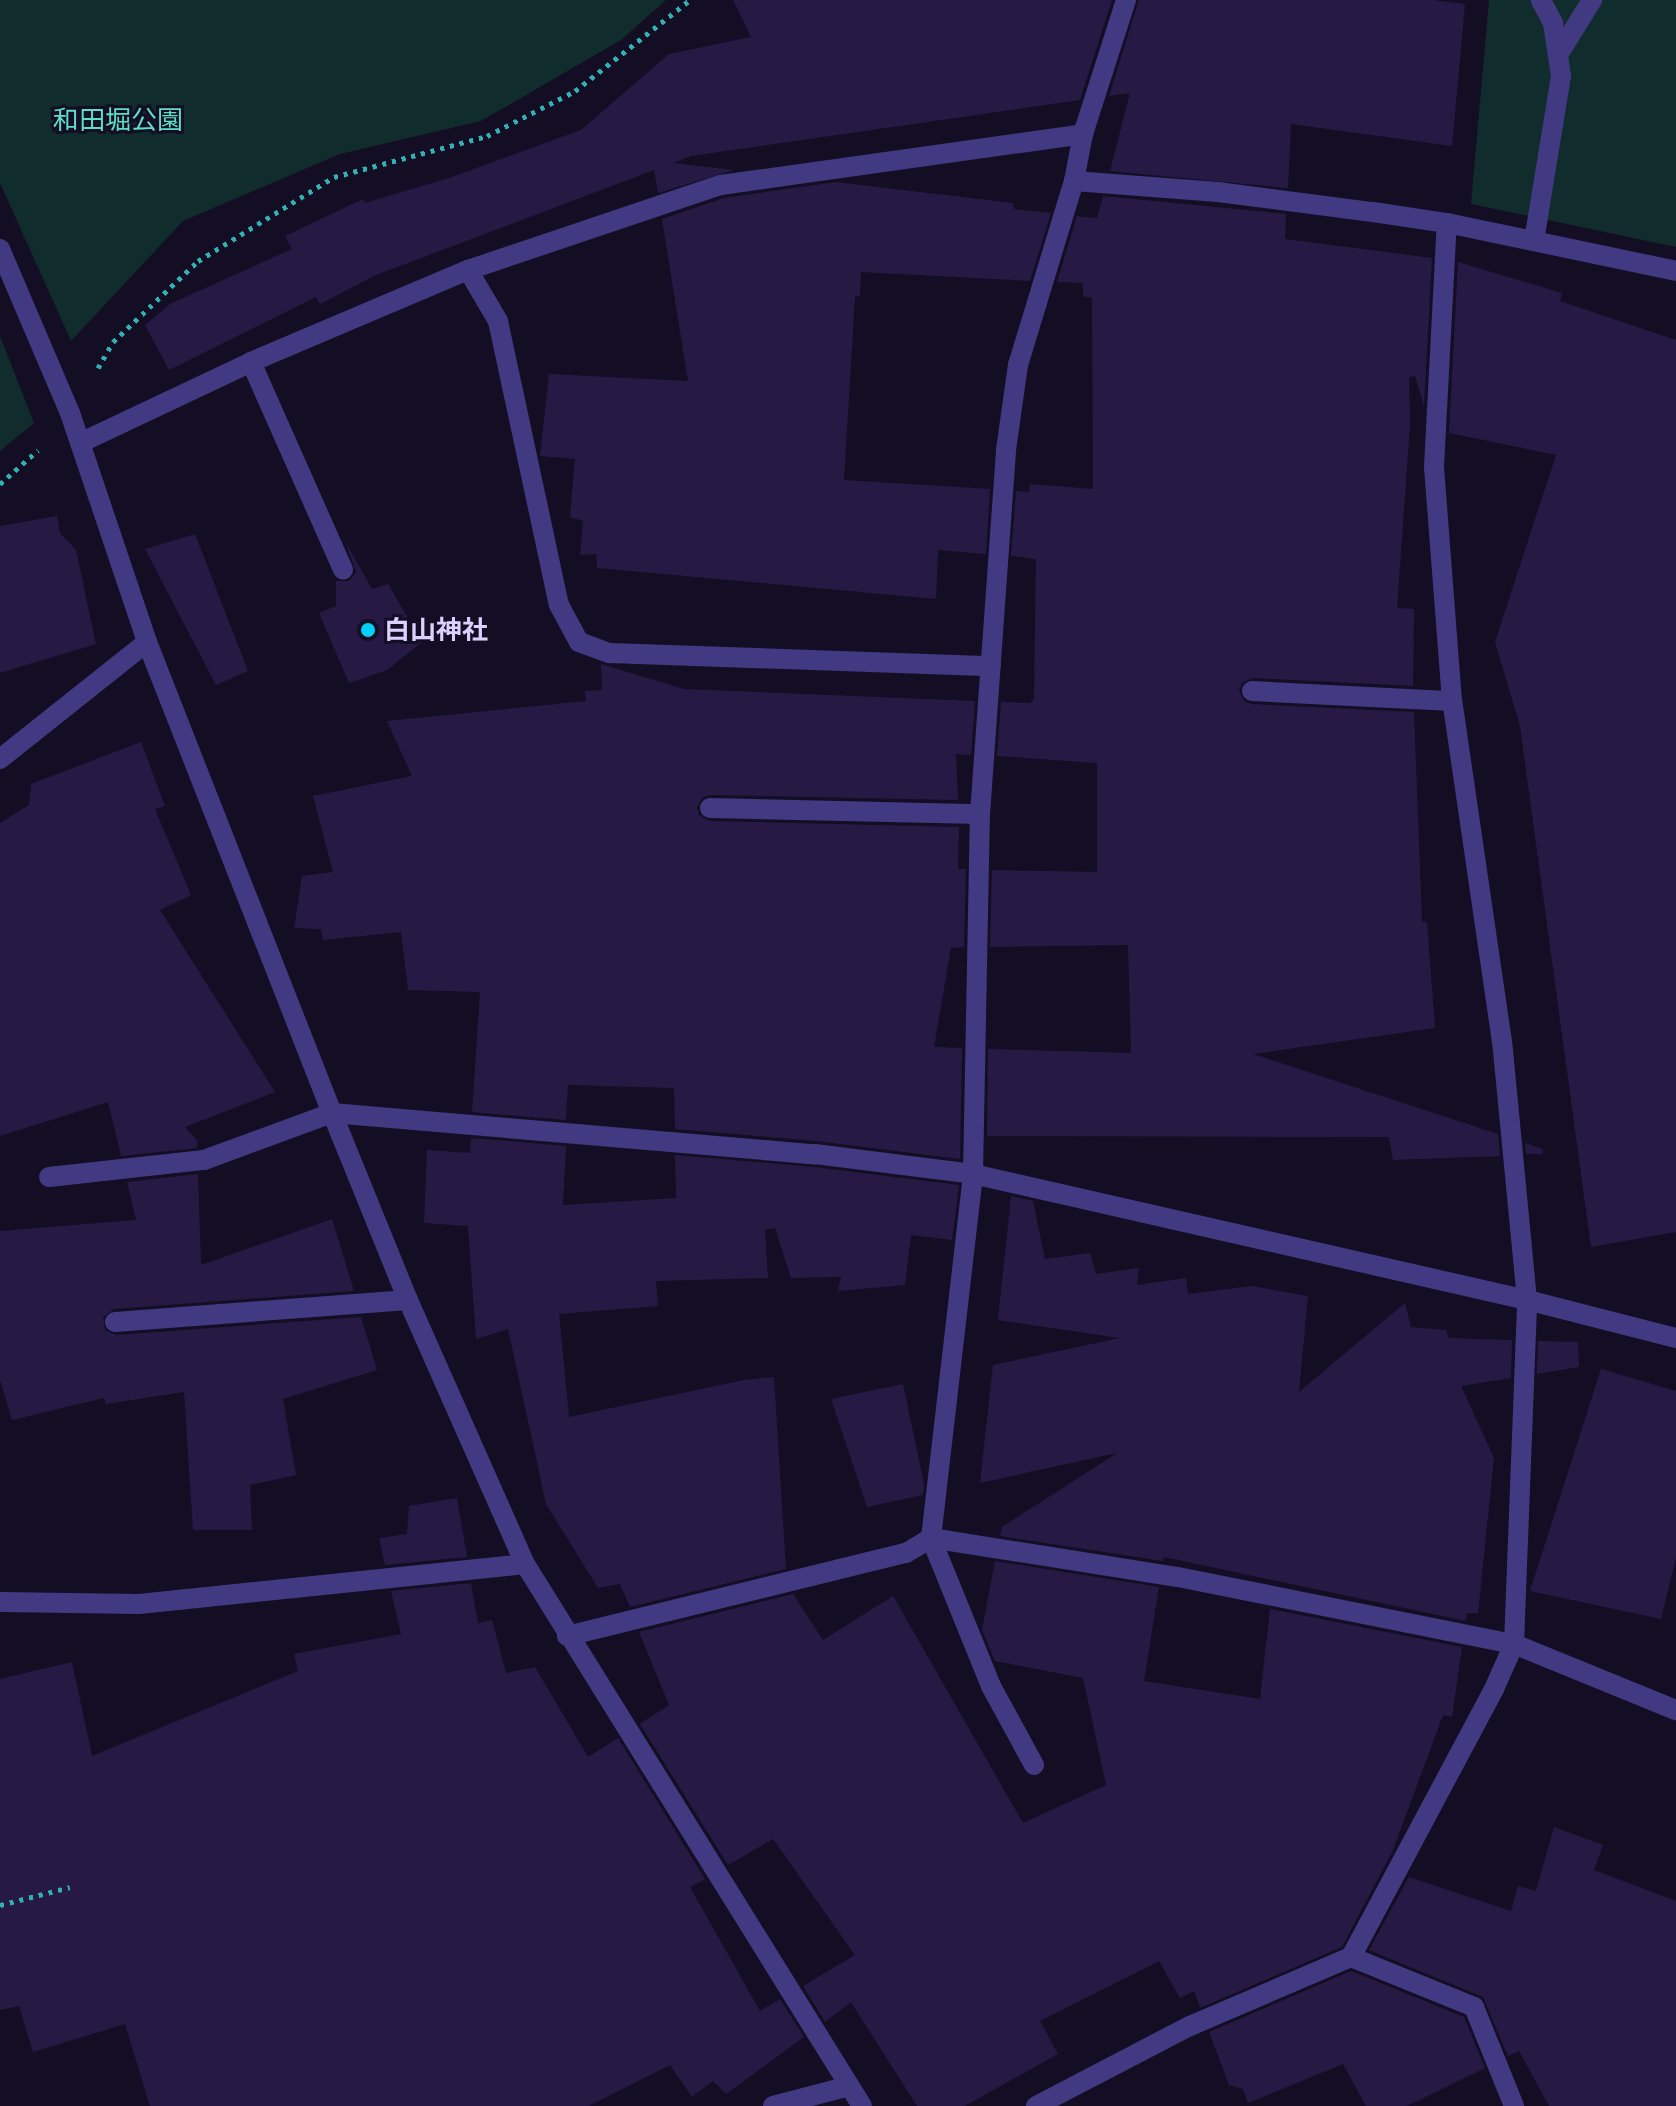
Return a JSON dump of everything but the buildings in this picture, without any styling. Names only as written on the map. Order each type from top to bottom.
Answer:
[{"type":"street","points":[[1034,1765],[991,1686],[931,1538],[973,1174],[980,814],[1006,450],[1018,365],[1074,181],[1083,134],[1126,0]]},
{"type":"street","points":[[1534,241],[1561,76],[1553,23],[1541,0]]},
{"type":"street","points":[[1558,55],[1592,0]]},
{"type":"street","points":[[80,443],[251,362],[468,270],[721,185],[1083,134]]},
{"type":"street","points":[[1074,181],[1218,192],[1447,223],[1676,271]]},
{"type":"street","points":[[1036,2106],[1190,2026],[1351,1957],[1494,1689],[1514,1644],[1527,1300],[1502,1042],[1452,701],[1434,467],[1447,223]]},
{"type":"street","points":[[0,249],[70,413],[147,642],[332,1113],[408,1300],[525,1564],[862,2106]]},
{"type":"street","points":[[468,270],[498,321],[559,605],[579,642],[610,653],[991,666]]},
{"type":"street","points":[[251,362],[343,570]]},
{"type":"street","points":[[0,759],[147,642]]},
{"type":"street","points":[[1252,691],[1452,701]]},
{"type":"street","points":[[710,808],[980,814]]},
{"type":"street","points":[[49,1177],[204,1160],[332,1113],[815,1154],[973,1174],[1527,1300],[1676,1338]]},
{"type":"street","points":[[115,1322],[408,1300]]},
{"type":"street","points":[[567,1636],[906,1553],[931,1538],[1178,1577],[1514,1644],[1676,1710]]},
{"type":"street","points":[[0,1602],[139,1604],[525,1564]]},
{"type":"street","points":[[1351,1957],[1474,2007],[1514,2106]]},
{"type":"street","points":[[773,2106],[849,2086]]},
{"type":"path","points":[[70,413],[113,342],[198,261],[334,177],[487,136],[575,91],[690,0]]},
{"type":"path","points":[[0,1905],[70,1887]]},
{"type":"green space","name":"和田堀公園","points":[[0,0],[666,0],[621,40],[481,121],[340,154],[183,221],[71,341],[0,183]]},
{"type":"green space","points":[[1489,0],[1676,0],[1676,247],[1471,204]]},
{"type":"green space","points":[[0,336],[34,423],[0,451]]},
{"type":"place","name":"白山神社","points":[[368,630]]}]
